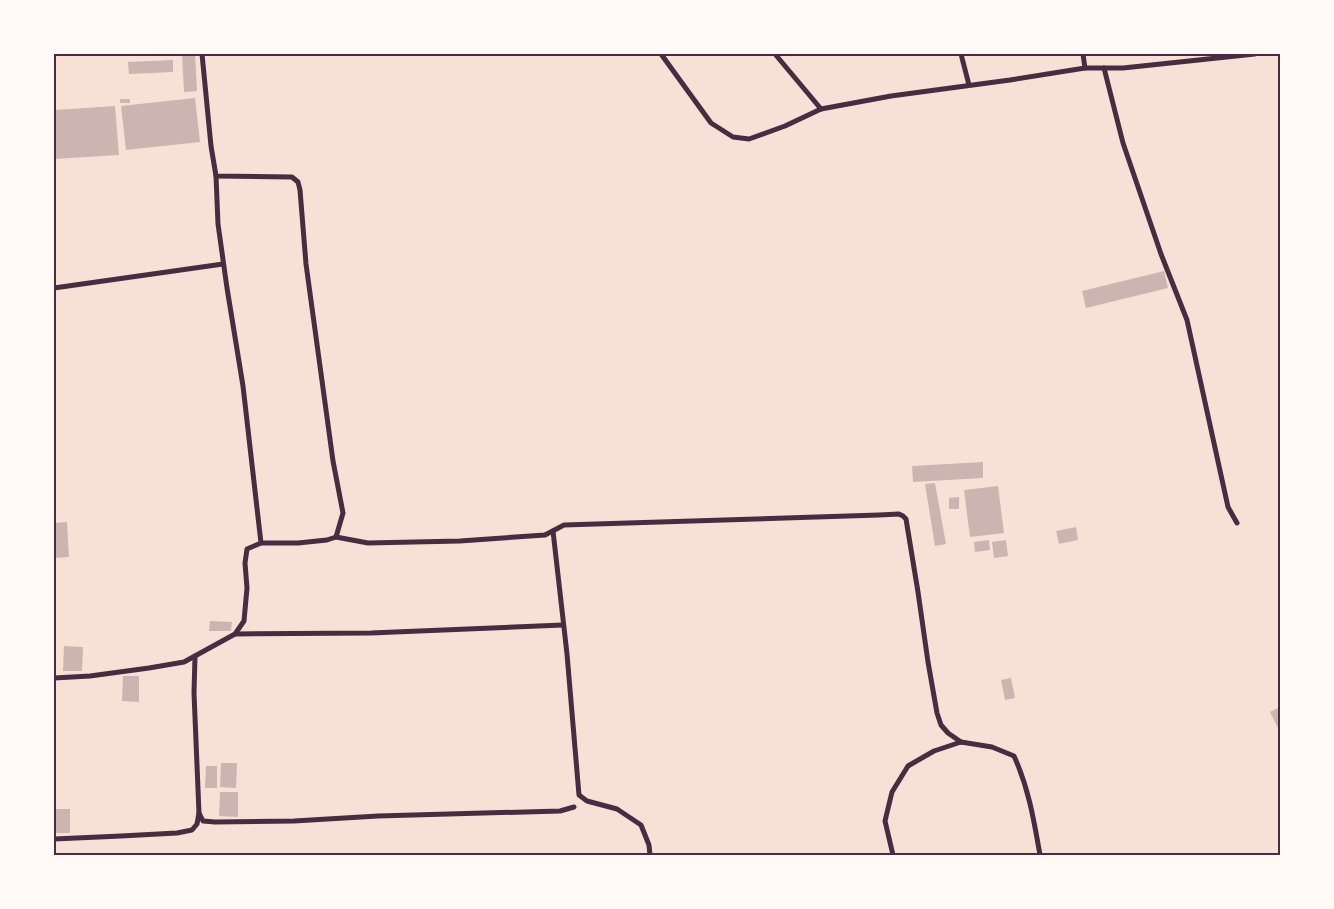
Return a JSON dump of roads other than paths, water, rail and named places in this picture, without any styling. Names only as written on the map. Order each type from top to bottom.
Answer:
[{"type":"street","points":[[202,54],[216,176],[218,224],[243,386],[261,543]]},
{"type":"street","points":[[661,54],[711,123],[734,137],[749,139],[821,110],[891,96],[1085,68],[1123,68],[1255,54]]},
{"type":"street","points":[[775,54],[821,110]]},
{"type":"street","points":[[961,54],[969,85]]},
{"type":"street","points":[[1083,54],[1085,68]]},
{"type":"street","points":[[1104,68],[1123,143],[1161,254],[1187,320],[1228,507],[1237,522]]},
{"type":"street","points":[[216,176],[292,177],[298,182],[306,264],[333,461],[343,513],[336,537]]},
{"type":"street","points":[[54,288],[223,264]]},
{"type":"street","points":[[54,678],[90,676],[184,662],[235,634],[244,621],[247,588],[245,564],[247,549],[261,543],[298,543],[327,540],[336,537],[368,543],[460,540],[546,535],[564,525],[899,514],[906,520],[928,662],[937,714],[941,725],[948,733],[961,742],[992,747],[1014,756],[1023,776],[1031,805],[1040,855]]},
{"type":"street","points":[[553,531],[579,795],[587,801],[617,809],[640,825],[649,845],[650,855]]},
{"type":"street","points":[[235,634],[371,633],[563,625]]},
{"type":"street","points":[[54,839],[176,832],[192,830],[197,824],[199,813],[194,693],[196,656]]},
{"type":"street","points":[[893,855],[884,821],[892,792],[908,766],[934,751],[961,742]]},
{"type":"street","points":[[199,813],[203,820],[215,822],[560,811],[574,807]]}]
